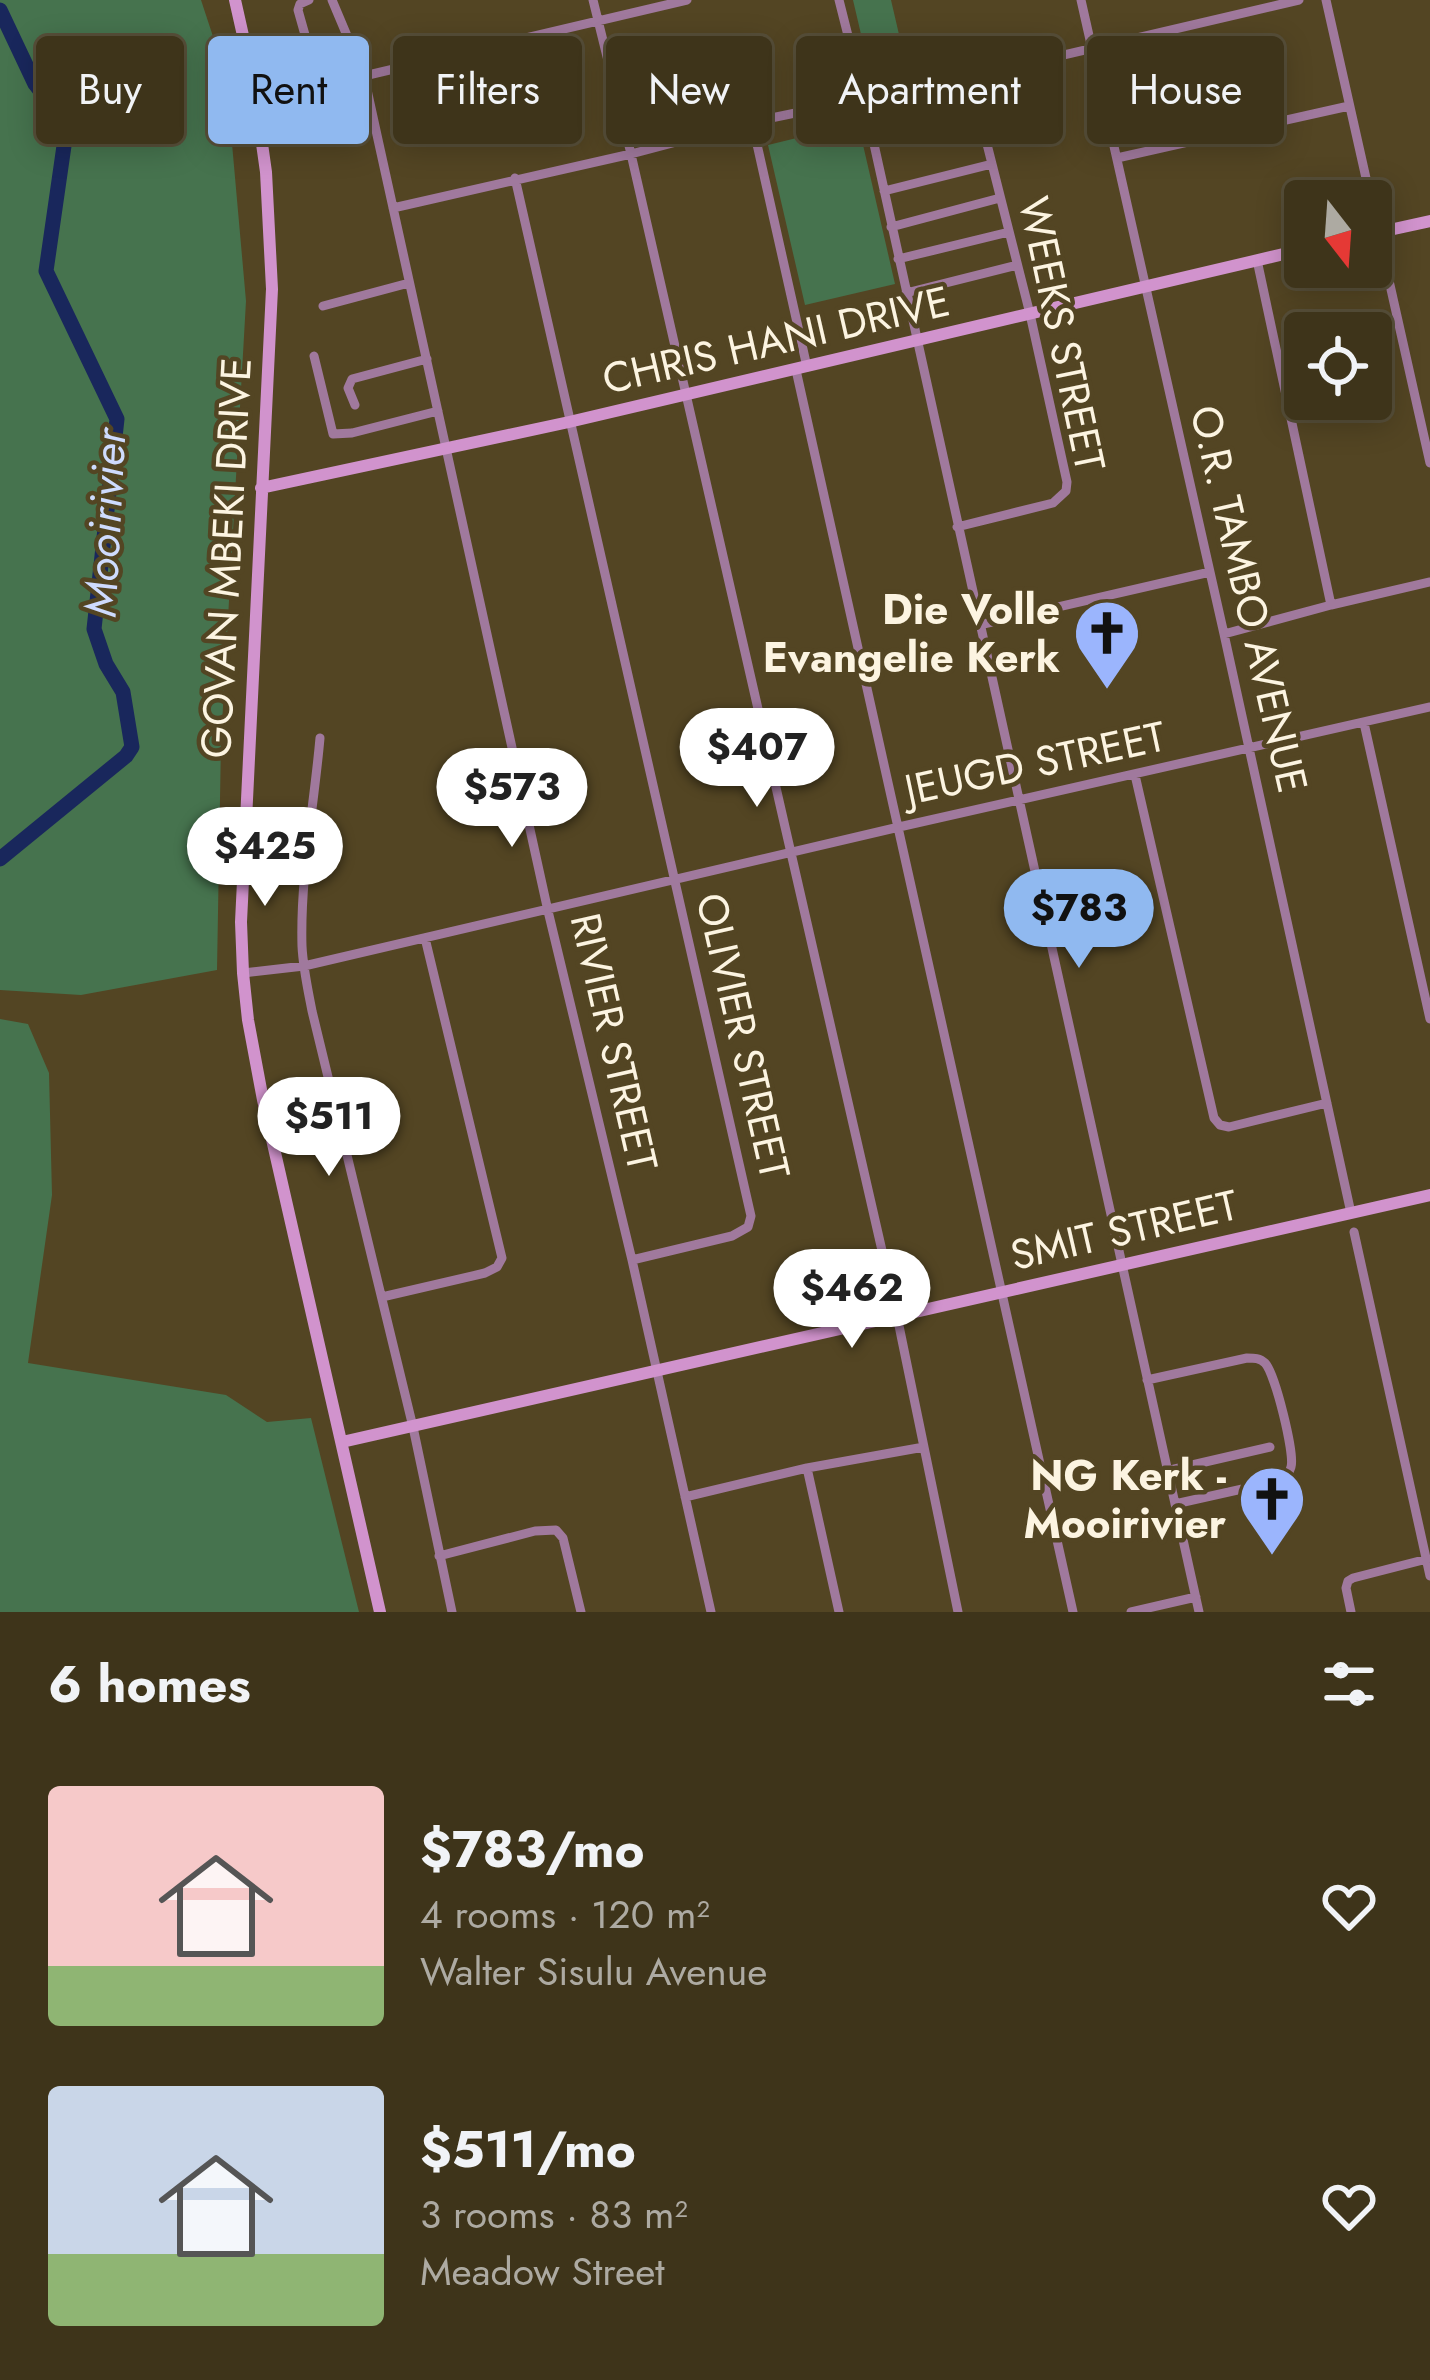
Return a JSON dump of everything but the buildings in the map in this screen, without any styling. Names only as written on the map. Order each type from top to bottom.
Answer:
[{"type":"street","name":"GOVAN MBEKI DRIVE","points":[[235,0],[260,123],[271,231],[272,310],[242,858],[243,973],[263,1100],[380,1612]]},
{"type":"street","points":[[305,36],[298,10],[309,0]]},
{"type":"street","name":"RIVIER STREET","points":[[332,0],[347,36]]},
{"type":"street","points":[[593,0],[897,1316],[958,1612]]},
{"type":"street","points":[[369,75],[687,0]]},
{"type":"street","points":[[839,0],[848,36]]},
{"type":"street","name":"O.R. TAMBO AVENUE","points":[[1081,0],[1089,36]]},
{"type":"street","points":[[1144,36],[1299,0]]},
{"type":"street","points":[[1326,0],[1364,180]]},
{"type":"street","name":"RIVIER STREET","points":[[369,99],[548,910],[712,1612]]},
{"type":"street","points":[[1117,158],[1349,106]]},
{"type":"street","points":[[393,208],[669,144]]},
{"type":"street","points":[[756,144],[899,826],[1073,1612]]},
{"type":"street","points":[[874,144],[1199,1612]]},
{"type":"street","name":"WEEKS STREET","points":[[957,526],[1053,503],[1066,491],[1030,314],[987,144]]},
{"type":"street","name":"O.R. TAMBO AVENUE","points":[[1114,144],[1351,1213]]},
{"type":"street","points":[[884,191],[992,164]]},
{"type":"street","name":"OLIVIER STREET","points":[[515,178],[751,1222],[732,1236],[632,1260]]},
{"type":"street","points":[[892,227],[1000,198]]},
{"type":"street","points":[[1392,230],[1430,221]]},
{"type":"street","points":[[898,259],[1009,232]]},
{"type":"street","name":"CHRIS HANI DRIVE","points":[[262,488],[569,422],[1284,254]]},
{"type":"street","points":[[1256,260],[1331,605]]},
{"type":"street","points":[[906,293],[1017,266]]},
{"type":"street","points":[[323,306],[409,284]]},
{"type":"street","points":[[1388,288],[1430,463]]},
{"type":"street","points":[[314,356],[333,434],[438,411]]},
{"type":"street","points":[[355,406],[348,388],[352,379],[427,359]]},
{"type":"street","points":[[979,625],[1210,572]]},
{"type":"street","points":[[1224,634],[1430,582]]},
{"type":"street","name":"JEUGD STREET","points":[[243,973],[304,966],[1430,707]]},
{"type":"street","points":[[1364,723],[1430,1019]]},
{"type":"street","points":[[320,738],[307,862],[304,966],[452,1612]]},
{"type":"street","points":[[1135,776],[1214,1118],[1229,1127],[1327,1103]]},
{"type":"street","points":[[382,1297],[485,1274],[497,1268],[502,1258],[425,938]]},
{"type":"street","name":"SMIT STREET","points":[[342,1442],[1430,1195]]},
{"type":"street","points":[[1354,1232],[1430,1576]]},
{"type":"street","points":[[1147,1380],[1247,1358],[1265,1363],[1291,1450],[1291,1469],[1278,1480],[1175,1504]]},
{"type":"street","points":[[685,1497],[924,1447]]},
{"type":"street","points":[[1166,1471],[1270,1447]]},
{"type":"street","points":[[807,1468],[839,1612]]},
{"type":"street","points":[[439,1556],[556,1530],[563,1538],[580,1612]]},
{"type":"street","points":[[1350,1607],[1346,1588],[1353,1578],[1427,1559]]},
{"type":"street","points":[[1130,1612],[1196,1598]]},
{"type":"green space","points":[[0,0],[201,0],[213,36],[208,36],[208,144],[232,144],[246,301],[221,742],[217,970],[81,995],[0,990]]},
{"type":"green space","points":[[853,0],[891,0],[899,36],[861,36]]},
{"type":"green space","points":[[796,138],[796,144],[863,144],[895,284],[805,305],[768,145]]},
{"type":"green space","points":[[0,1019],[28,1024],[49,1073],[52,1195],[28,1363],[226,1395],[267,1422],[311,1418],[359,1612],[0,1612]]},
{"type":"waterway","name":"Mooirivier","points":[[0,10],[35,84],[67,125],[46,271],[117,419],[94,629],[106,664],[123,692],[132,747],[0,859]]},
{"type":"place","name":"Die Volle Evangelie Kerk","points":[[1107,692]]},
{"type":"place","name":"NG Kerk - Mooirivier","points":[[1272,1558]]}]
